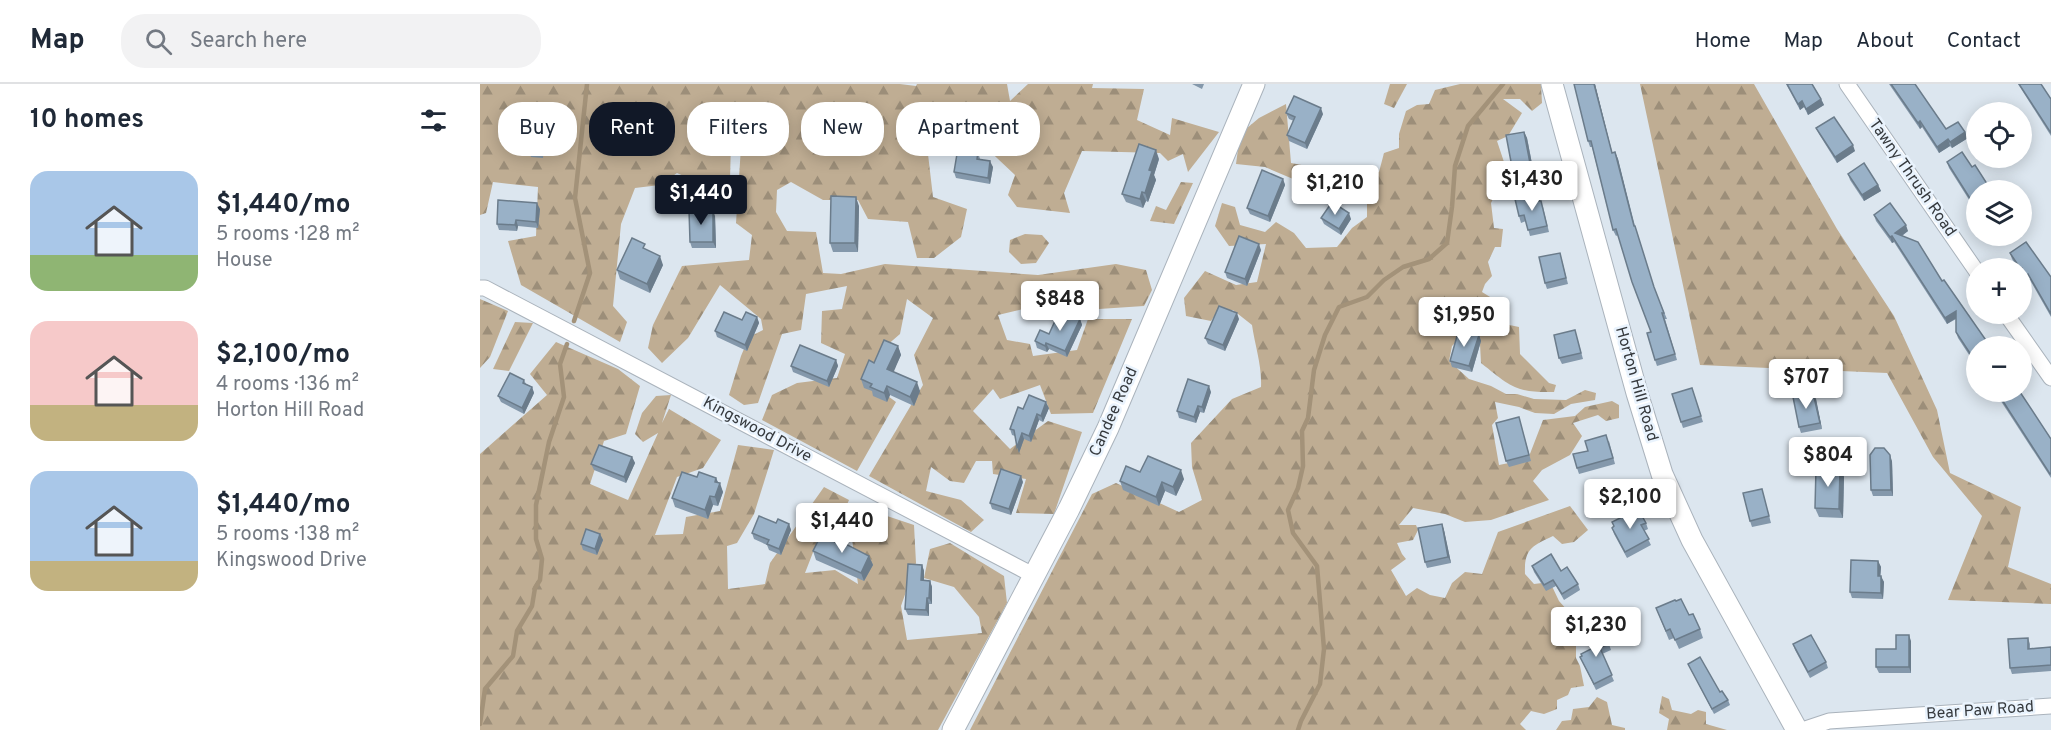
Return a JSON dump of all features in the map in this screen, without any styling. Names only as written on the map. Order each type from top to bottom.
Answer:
[{"type":"street","name":"Candee Road","points":[[953,730],[1069,509],[1108,428],[1254,84]]},
{"type":"street","name":"Horton Hill Road","points":[[1552,84],[1662,474],[1695,546],[1800,730]]},
{"type":"street","name":"Tawny Thrush Road","points":[[1847,84],[1967,258]]},
{"type":"street","name":"Kingswood Drive","points":[[480,288],[496,293],[1033,575]]},
{"type":"street","points":[[2013,324],[2051,378]]},
{"type":"street","name":"Bear Paw Road","points":[[1800,730],[1829,721],[2051,706]]},
{"type":"green space","points":[[480,84],[900,84],[916,86],[917,84],[1007,84],[1010,101],[1028,84],[1093,84],[1092,88],[1144,89],[1137,120],[1170,135],[1172,118],[1219,132],[1188,172],[1183,154],[1168,161],[1160,153],[1082,151],[1064,193],[1070,213],[1017,207],[1008,195],[1015,175],[995,156],[1040,156],[1040,102],[896,102],[896,156],[928,156],[933,197],[967,209],[961,237],[934,258],[917,258],[908,222],[868,219],[858,200],[823,200],[791,182],[777,190],[776,212],[787,231],[816,232],[823,273],[841,274],[885,264],[1038,275],[1116,264],[1146,270],[1152,290],[1144,306],[1084,310],[1068,298],[998,315],[1007,340],[1030,344],[1033,356],[1077,350],[1088,319],[1132,319],[1093,413],[1051,414],[1040,385],[1000,399],[993,389],[973,411],[1010,449],[1048,421],[1082,432],[1054,514],[1016,513],[1026,479],[993,474],[992,461],[976,461],[964,483],[950,481],[931,467],[926,491],[961,500],[984,520],[971,532],[869,476],[923,385],[914,355],[933,318],[907,299],[900,334],[878,353],[873,385],[896,402],[857,471],[762,420],[772,395],[797,383],[837,378],[845,354],[821,343],[822,311],[842,309],[847,286],[806,294],[801,330],[782,334],[758,403],[744,405],[729,395],[749,337],[763,330],[761,319],[720,285],[688,338],[662,363],[648,348],[653,325],[682,266],[749,260],[752,235],[736,223],[740,156],[789,156],[789,102],[687,102],[687,156],[731,156],[730,179],[712,189],[677,173],[660,185],[635,188],[621,224],[613,306],[627,322],[620,342],[521,285],[508,241],[536,236],[538,187],[493,182],[486,213],[480,215]]},
{"type":"green space","points":[[1390,84],[1407,84],[1394,108],[1384,104]]},
{"type":"green space","points":[[1460,84],[1541,84],[1542,103],[1532,111],[1520,99],[1503,99],[1522,113],[1508,136],[1497,141],[1507,171],[1491,203],[1494,228],[1503,229],[1501,247],[1495,247],[1488,262],[1492,276],[1482,292],[1495,300],[1500,323],[1519,327],[1520,354],[1549,383],[1556,385],[1554,392],[1541,392],[1521,389],[1507,383],[1481,363],[1480,344],[1466,332],[1452,346],[1449,361],[1469,379],[1506,394],[1517,394],[1534,399],[1566,400],[1585,390],[1596,393],[1595,400],[1571,404],[1554,414],[1535,413],[1495,402],[1498,418],[1492,425],[1499,465],[1528,459],[1543,420],[1575,416],[1585,407],[1612,401],[1619,405],[1619,418],[1606,421],[1598,415],[1573,423],[1582,436],[1570,455],[1542,470],[1533,481],[1549,500],[1491,520],[1465,522],[1445,514],[1413,508],[1399,525],[1416,525],[1418,530],[1413,540],[1397,543],[1406,559],[1391,570],[1406,596],[1417,588],[1430,595],[1445,598],[1452,583],[1465,572],[1482,574],[1498,532],[1570,506],[1588,530],[1574,542],[1562,544],[1553,536],[1535,546],[1526,559],[1525,574],[1534,584],[1550,582],[1559,601],[1576,620],[1576,658],[1584,686],[1571,688],[1568,695],[1557,700],[1557,709],[1544,714],[1531,711],[1520,724],[1526,730],[970,730],[1092,494],[1116,483],[1179,512],[1202,500],[1192,467],[1191,443],[1232,399],[1261,387],[1252,325],[1233,310],[1217,312],[1211,321],[1186,316],[1184,298],[1205,271],[1236,285],[1257,282],[1266,244],[1229,246],[1215,226],[1222,203],[1235,207],[1240,225],[1265,232],[1276,222],[1294,233],[1306,248],[1337,247],[1352,228],[1367,217],[1367,204],[1350,203],[1344,186],[1312,187],[1265,167],[1236,164],[1240,134],[1259,118],[1286,104],[1291,163],[1328,170],[1379,172],[1384,153],[1399,148],[1399,134],[1406,111],[1417,105],[1429,104],[1435,90]]},
{"type":"green space","points":[[1640,84],[1754,84],[1837,229],[1894,316],[1937,410],[1950,473],[2021,507],[2008,567],[2051,584],[2051,604],[1948,600],[1982,516],[1933,457],[1887,373],[1700,365]]},
{"type":"green space","points":[[1181,182],[1193,183],[1174,224],[1150,221],[1156,206],[1166,210]]},
{"type":"green space","points":[[1025,234],[1042,235],[1049,243],[1036,263],[1021,264],[1009,252],[1010,240]]},
{"type":"green space","points":[[480,299],[508,311],[490,357],[480,368]]},
{"type":"green space","points":[[515,322],[533,323],[509,371],[493,369]]},
{"type":"green space","points":[[556,342],[618,369],[640,386],[626,434],[604,441],[590,484],[628,500],[658,433],[643,442],[635,434],[642,413],[656,396],[671,395],[662,423],[669,409],[721,440],[703,468],[677,477],[655,535],[683,534],[686,517],[720,511],[738,445],[774,450],[754,514],[737,543],[727,546],[728,589],[765,584],[770,563],[824,487],[849,500],[832,539],[817,542],[805,573],[835,570],[858,584],[850,524],[857,506],[914,525],[916,563],[901,606],[907,640],[982,633],[979,617],[954,587],[924,578],[930,549],[950,543],[1004,576],[1007,603],[938,730],[480,730],[480,454],[547,395],[530,374]]},
{"type":"green space","points":[[1662,696],[1669,699],[1672,710],[1691,714],[1698,710],[1706,712],[1706,724],[1727,730],[1667,730],[1669,719],[1659,713]]},
{"type":"green space","points":[[1597,697],[1607,702],[1612,725],[1625,728],[1625,730],[1556,730],[1562,721],[1571,720],[1573,709],[1589,707]]},
{"type":"building","points":[[1574,84],[1594,84],[1612,153],[1615,152],[1634,226],[1664,313],[1662,313],[1675,354],[1655,360],[1647,333],[1651,332],[1632,282],[1616,229],[1613,230]]},
{"type":"building","points":[[1787,84],[1812,84],[1821,99],[1806,109],[1802,101],[1798,104]]},
{"type":"building","points":[[1891,84],[1915,84],[1946,129],[1958,122],[1965,132],[1950,142],[1948,139],[1937,147]]},
{"type":"building","points":[[2019,84],[2041,84],[2051,99],[2051,133],[2032,102]]},
{"type":"building","points":[[1294,96],[1321,108],[1305,143],[1287,135],[1295,117],[1286,113]]},
{"type":"building","points":[[1834,117],[1853,145],[1835,157],[1816,128]]},
{"type":"building","points":[[1524,132],[1530,163],[1512,167],[1506,135]]},
{"type":"building","points":[[1139,144],[1156,150],[1149,170],[1152,171],[1145,193],[1142,192],[1140,199],[1122,194]]},
{"type":"building","points":[[1962,152],[1966,158],[1966,168],[1977,168],[1985,180],[1966,180],[1966,192],[1947,162]]},
{"type":"building","points":[[957,156],[977,156],[977,159],[990,161],[988,178],[954,172]]},
{"type":"building","points":[[1864,163],[1878,185],[1862,195],[1848,174]]},
{"type":"building","points":[[1262,170],[1283,179],[1268,216],[1247,208]]},
{"type":"building","points":[[1537,194],[1547,226],[1528,230],[1524,215],[1519,216],[1515,199]]},
{"type":"building","points":[[831,196],[856,197],[855,243],[830,243]]},
{"type":"building","points":[[498,200],[537,203],[536,222],[516,220],[515,225],[497,224]]},
{"type":"building","points":[[1332,202],[1349,213],[1339,229],[1321,218]]},
{"type":"building","points":[[1890,203],[1906,225],[1895,233],[1918,242],[1942,281],[1944,280],[1966,312],[1966,324],[1975,324],[1983,336],[1966,336],[1966,347],[1956,332],[1956,311],[1945,318],[1892,236],[1890,237],[1874,215]]},
{"type":"building","points":[[689,210],[713,210],[713,242],[690,242]]},
{"type":"building","points":[[1239,236],[1259,244],[1245,279],[1225,272]]},
{"type":"building","points":[[632,238],[645,244],[643,248],[660,256],[647,284],[617,270]]},
{"type":"building","points":[[2020,246],[2029,246],[2051,277],[2051,314],[2032,281],[2032,258],[2013,258],[2010,253]]},
{"type":"building","points":[[1560,253],[1566,278],[1545,283],[1539,257]]},
{"type":"building","points":[[1219,306],[1237,313],[1223,345],[1205,338]]},
{"type":"building","points":[[1060,310],[1080,319],[1065,351],[1035,341],[1040,330],[1049,334]]},
{"type":"building","points":[[724,312],[742,320],[746,312],[757,317],[745,345],[715,331]]},
{"type":"building","points":[[1459,329],[1479,335],[1469,366],[1450,361]]},
{"type":"building","points":[[1575,330],[1581,353],[1559,358],[1554,335]]},
{"type":"building","points":[[884,340],[898,346],[887,369],[917,382],[910,397],[887,386],[884,393],[870,387],[872,384],[861,379],[869,360],[874,363]]},
{"type":"building","points":[[800,345],[836,360],[827,381],[791,366]]},
{"type":"building","points":[[510,373],[532,387],[522,408],[498,396]]},
{"type":"building","points":[[1188,379],[1209,386],[1202,407],[1198,406],[1194,417],[1177,411]]},
{"type":"building","points":[[1692,388],[1701,416],[1681,422],[1672,394]]},
{"type":"building","points":[[1813,393],[1820,423],[1799,427],[1793,397]]},
{"type":"building","points":[[1029,395],[1046,402],[1041,416],[1037,414],[1029,436],[1022,433],[1017,447],[1014,430],[1010,429],[1018,407],[1023,409]]},
{"type":"building","points":[[2003,402],[2027,402],[2051,439],[2050,474]]},
{"type":"building","points":[[1519,417],[1529,455],[1506,461],[1496,423]]},
{"type":"building","points":[[1606,435],[1613,458],[1577,468],[1573,454],[1588,451],[1585,441]]},
{"type":"building","points":[[599,445],[632,457],[624,477],[591,464]]},
{"type":"building","points":[[1875,448],[1884,448],[1890,455],[1891,490],[1871,490],[1870,455]]},
{"type":"building","points":[[1148,456],[1181,470],[1173,487],[1162,482],[1156,497],[1120,481],[1126,466],[1140,472]]},
{"type":"building","points":[[1816,468],[1840,468],[1839,509],[1815,508]]},
{"type":"building","points":[[1001,469],[1021,476],[1009,509],[990,503]]},
{"type":"building","points":[[682,472],[697,477],[699,472],[716,478],[715,482],[720,483],[715,497],[710,496],[705,510],[672,498]]},
{"type":"building","points":[[1762,489],[1769,516],[1750,521],[1743,493]]},
{"type":"building","points":[[1638,509],[1646,523],[1641,525],[1649,539],[1625,552],[1612,528],[1614,526],[1612,522]]},
{"type":"building","points":[[759,516],[776,523],[778,519],[789,524],[779,549],[767,544],[769,540],[752,533]]},
{"type":"building","points":[[1442,524],[1448,557],[1425,562],[1418,528]]},
{"type":"building","points":[[586,529],[600,534],[595,549],[581,544]]},
{"type":"building","points":[[821,535],[837,543],[838,540],[869,556],[861,573],[813,551]]},
{"type":"building","points":[[1551,554],[1561,571],[1567,567],[1578,584],[1562,594],[1553,580],[1544,585],[1532,566]]},
{"type":"building","points":[[1851,560],[1878,561],[1881,593],[1850,592]]},
{"type":"building","points":[[908,564],[922,565],[921,580],[930,581],[926,610],[905,609]]},
{"type":"building","points":[[1681,599],[1689,615],[1693,614],[1700,629],[1675,640],[1670,629],[1666,631],[1656,608]]},
{"type":"building","points":[[1601,628],[1609,644],[1600,648],[1612,675],[1594,684],[1580,657],[1581,654],[1593,648],[1587,635]]},
{"type":"building","points":[[1811,635],[1826,662],[1808,672],[1793,644]]},
{"type":"building","points":[[1896,635],[1909,635],[1909,667],[1876,667],[1876,649],[1896,649]]},
{"type":"building","points":[[2028,638],[2028,649],[2051,647],[2051,665],[2010,668],[2008,639]]},
{"type":"building","points":[[1700,657],[1720,692],[1722,691],[1728,700],[1712,709],[1688,664]]},
{"type":"waterway","points":[[574,321],[590,273],[575,198],[587,84]]},
{"type":"waterway","points":[[1298,730],[1320,684],[1324,649],[1317,566],[1293,533],[1288,510],[1298,488],[1303,466],[1302,431],[1308,418],[1314,370],[1325,335],[1339,307],[1367,297],[1384,280],[1403,267],[1429,259],[1447,243],[1455,166],[1468,126],[1503,84]]},
{"type":"waterway","points":[[480,724],[485,689],[513,656],[517,631],[532,606],[535,588],[540,580],[542,559],[536,539],[536,505],[549,442],[564,397],[560,364],[567,344]]}]
